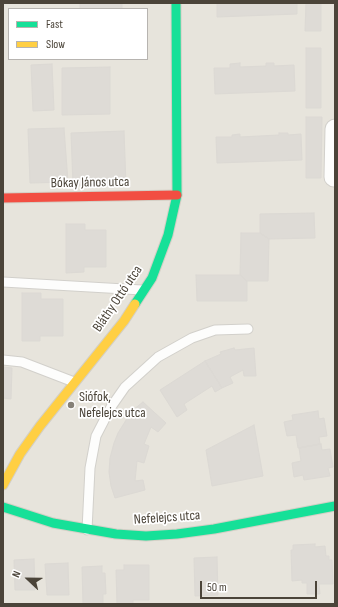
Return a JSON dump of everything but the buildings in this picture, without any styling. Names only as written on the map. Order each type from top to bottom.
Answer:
[{"type":"street","name":"Bláthy Ottó utca","points":[[3,485],[20,454],[40,426],[124,321],[152,278],[168,235],[177,195],[176,3]]},
{"type":"street","points":[[334,177],[335,129]]},
{"type":"street","name":"Bókay János utca","points":[[3,198],[177,195]]},
{"type":"street","name":"Nefelejcs utca","points":[[3,506],[46,521],[88,530],[146,536],[214,529],[335,506]]},
{"type":"lane","points":[[3,282],[144,290]]},
{"type":"lane","points":[[88,530],[90,468],[96,436],[111,407],[126,387],[158,357],[192,338],[215,330],[248,329]]},
{"type":"lane","points":[[3,360],[22,362],[74,382]]},
{"type":"shaded area","points":[[3,3],[335,3],[335,604],[3,604]]},
{"type":"traffic: fast","points":[[135,304],[152,278],[168,235],[177,195],[176,3]]},
{"type":"traffic: fast","points":[[3,507],[53,523],[116,534],[146,536],[214,529],[335,506]]},
{"type":"traffic: slow","points":[[3,485],[20,454],[40,426],[124,321],[135,304]]},
{"type":"traffic: jam","points":[[3,198],[177,195]]},
{"type":"place","name":"Siófok, Nefelejcs utca","points":[[71,405]]}]
